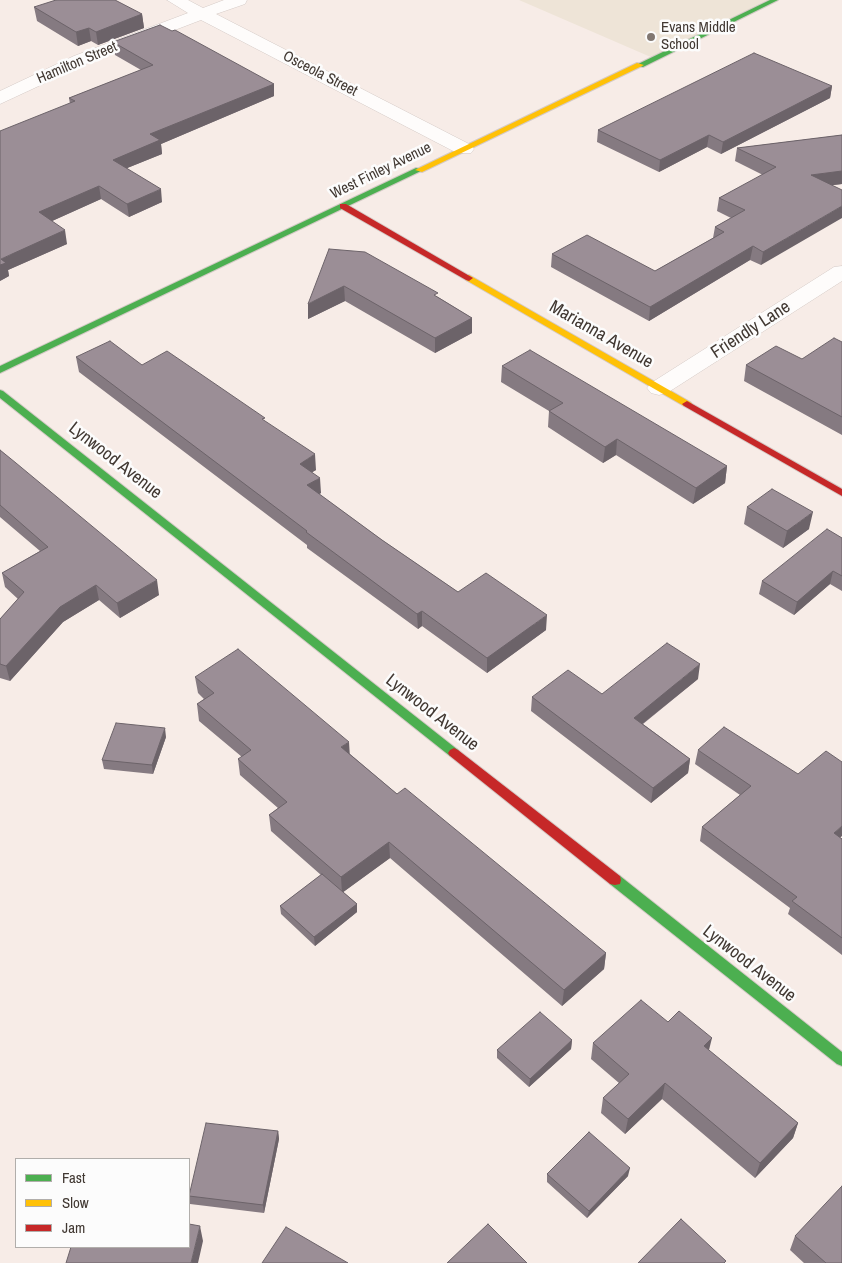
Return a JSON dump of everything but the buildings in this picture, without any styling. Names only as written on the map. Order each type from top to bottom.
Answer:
[{"type":"street","name":"Osceola Street","points":[[176,0],[464,149]]},
{"type":"street","name":"Hamilton Street","points":[[0,98],[80,60],[239,0]]},
{"type":"street","name":"West Finley Avenue","points":[[0,370],[775,0]]},
{"type":"street","name":"Marianna Avenue","points":[[344,206],[842,493]]},
{"type":"street","name":"Friendly Lane","points":[[659,388],[842,272]]},
{"type":"street","name":"Lynwood Avenue","points":[[0,393],[842,1060]]},
{"type":"shaded area","name":"Evans Middle School","points":[[519,0],[775,0],[653,58]]},
{"type":"traffic: fast","points":[[640,65],[775,0]]},
{"type":"traffic: fast","points":[[0,370],[419,170]]},
{"type":"traffic: fast","points":[[0,393],[454,753]]},
{"type":"traffic: fast","points":[[615,880],[842,1060]]},
{"type":"traffic: slow","points":[[419,170],[640,65]]},
{"type":"traffic: slow","points":[[469,278],[687,404]]},
{"type":"traffic: jam","points":[[343,206],[469,278]]},
{"type":"traffic: jam","points":[[687,404],[842,493]]},
{"type":"traffic: jam","points":[[454,753],[615,880]]},
{"type":"place","name":"Evans Middle School","points":[[651,37]]}]
